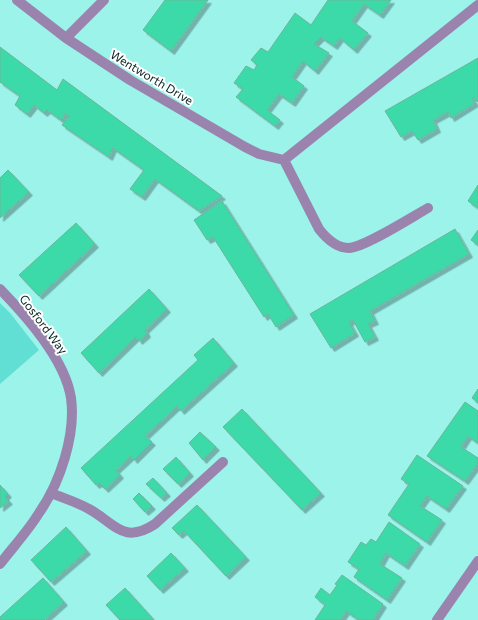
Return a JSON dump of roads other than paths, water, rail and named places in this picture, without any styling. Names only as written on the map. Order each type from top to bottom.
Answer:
[{"type":"street","name":"Wentworth Drive","points":[[17,0],[66,38],[130,80],[245,147],[259,154],[284,160]]},
{"type":"street","points":[[66,38],[104,0]]},
{"type":"street","points":[[428,208],[361,245],[348,248],[338,245],[327,239],[319,229],[284,160],[478,5]]},
{"type":"street","name":"Gosford Way","points":[[0,289],[52,352],[63,375],[70,398],[71,419],[66,450],[51,493],[33,523],[0,564]]},
{"type":"street","points":[[51,493],[89,509],[119,530],[127,533],[135,533],[155,524],[223,462]]},
{"type":"street","points":[[437,620],[478,562]]}]
